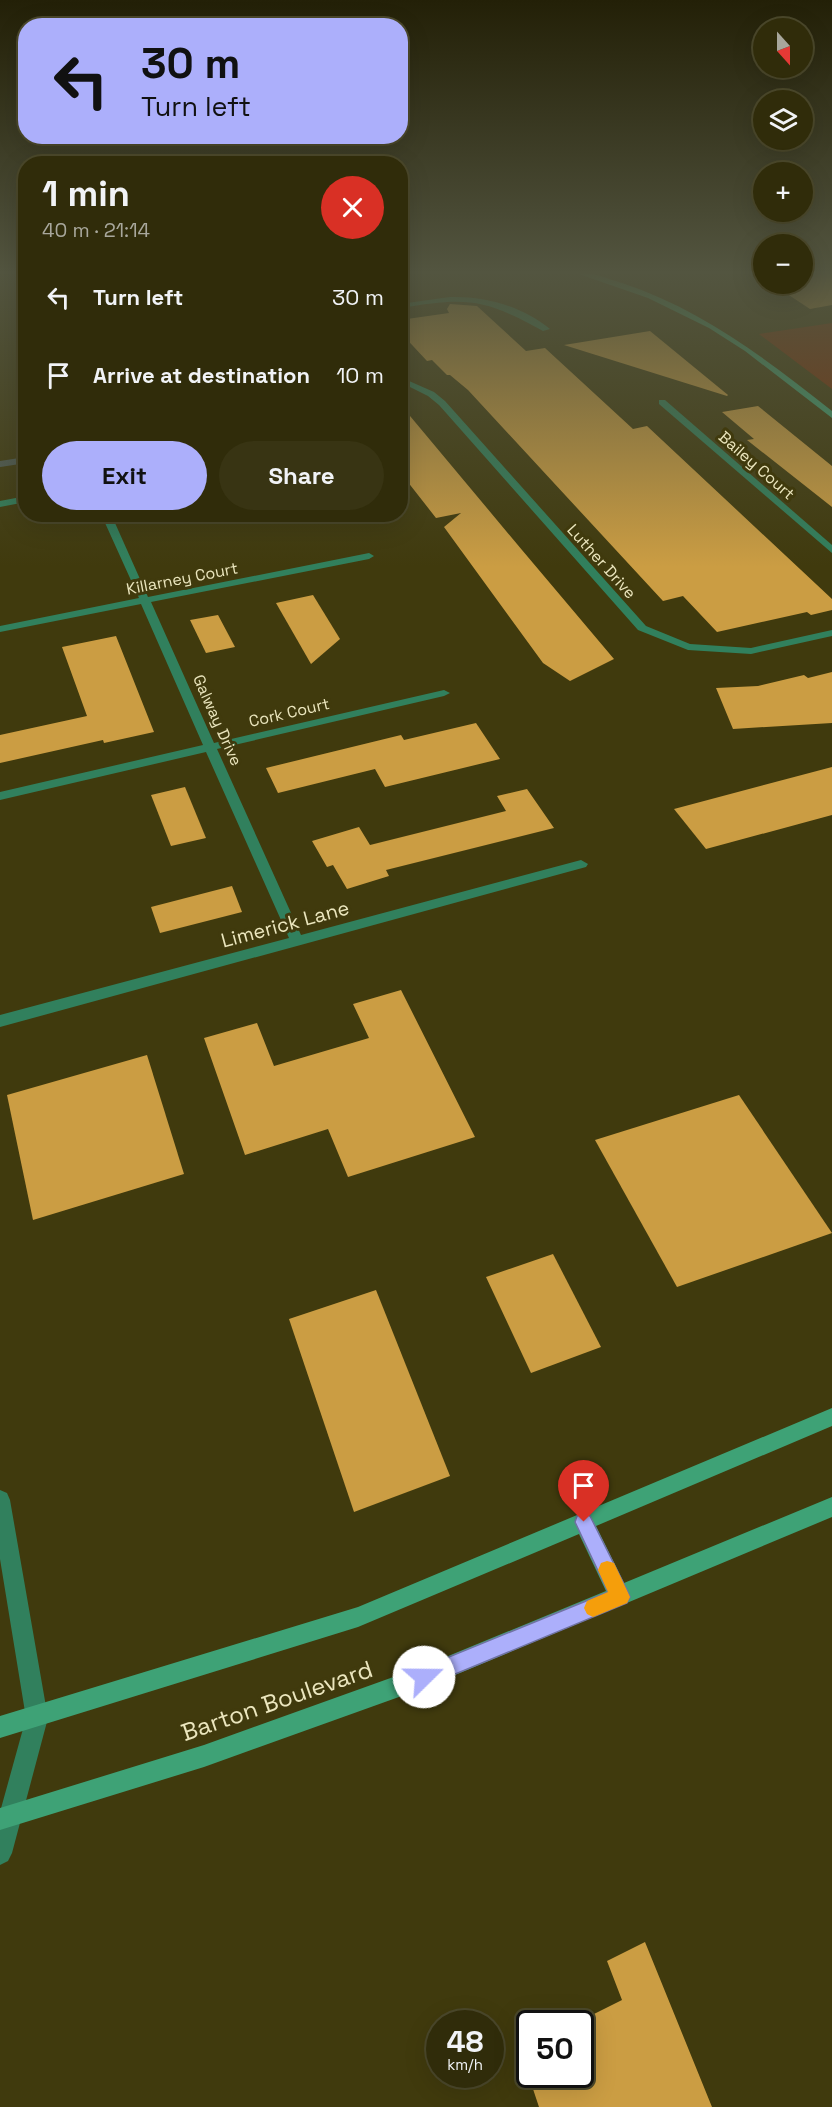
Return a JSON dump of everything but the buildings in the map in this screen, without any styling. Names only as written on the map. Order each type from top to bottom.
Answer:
[{"type":"main road","points":[[774,370],[832,415]]},
{"type":"main road","points":[[0,1727],[37,1718],[358,1617],[832,1417]]},
{"type":"main road","name":"Barton Boulevard","points":[[3,1814],[204,1756],[413,1681],[620,1597],[832,1507]]},
{"type":"main road","points":[[584,1522],[620,1597]]},
{"type":"street","name":"Luther Drive","points":[[408,383],[431,394],[442,403],[642,628],[688,647],[751,651],[832,633]]},
{"type":"street","name":"Bailey Court","points":[[662,402],[832,550]]},
{"type":"street","points":[[0,504],[18,501]]},
{"type":"street","name":"Galway Drive","points":[[110,522],[297,941]]},
{"type":"street","name":"Killarney Court","points":[[0,629],[369,556]]},
{"type":"street","name":"Cork Court","points":[[0,796],[444,693]]},
{"type":"street","name":"Limerick Lane","points":[[0,1021],[581,864]]},
{"type":"street","points":[[0,1500],[37,1718],[3,1814],[0,1853]]},
{"type":"shaded area","points":[[807,370],[832,370],[832,389]]},
{"type":"waterway","points":[[0,464],[18,461]]},
{"type":"slow traffic","points":[[593,1608],[620,1597],[607,1570]]},
{"type":"route","points":[[424,1677],[620,1597],[584,1522]]}]
